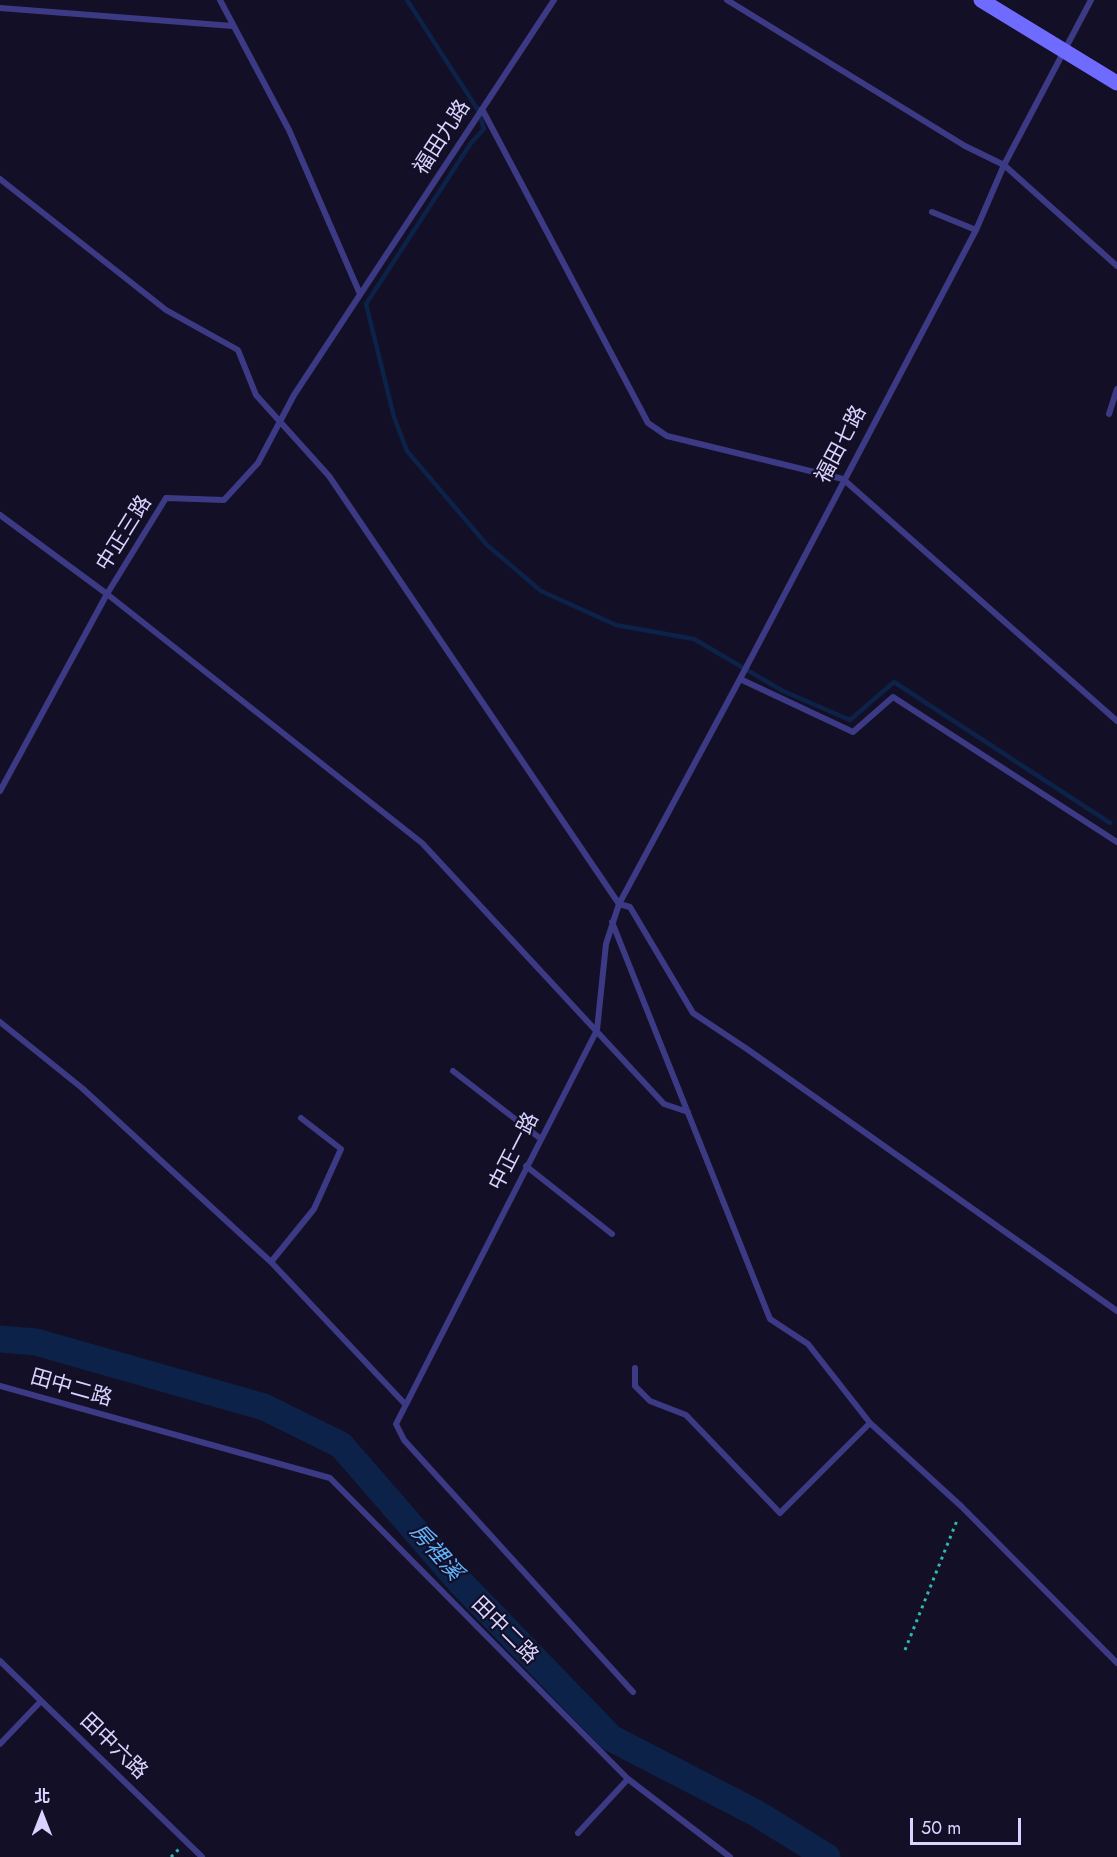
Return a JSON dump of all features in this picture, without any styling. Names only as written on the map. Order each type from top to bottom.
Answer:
[{"type":"main road","points":[[981,0],[1117,83]]},
{"type":"lane","points":[[220,0],[289,130],[360,294]]},
{"type":"lane","name":"福田九路","points":[[360,294],[554,0]]},
{"type":"lane","points":[[727,0],[965,146],[1004,165],[1117,266]]},
{"type":"lane","name":"福田七路","points":[[619,904],[976,230],[1004,165],[1066,52],[1091,0]]},
{"type":"lane","points":[[0,8],[233,26]]},
{"type":"lane","points":[[482,109],[648,423],[667,436],[843,479],[1117,721]]},
{"type":"lane","points":[[0,179],[166,310],[238,350],[255,395],[329,476],[619,904],[630,907],[693,1013],[1117,1311]]},
{"type":"lane","points":[[932,212],[976,230]]},
{"type":"lane","name":"中正三路","points":[[0,792],[107,594],[166,498],[224,500],[258,463],[279,420],[360,294]]},
{"type":"lane","points":[[1109,414],[1117,389]]},
{"type":"lane","points":[[0,515],[107,594],[422,843],[508,940],[597,1030],[664,1104],[688,1112]]},
{"type":"lane","points":[[740,679],[853,732],[893,697],[1117,842]]},
{"type":"lane","name":"中正一路","points":[[619,904],[606,945],[597,1030],[396,1424],[404,1440],[633,1692]]},
{"type":"lane","points":[[612,921],[770,1318],[808,1344],[870,1423],[962,1507],[1117,1664]]},
{"type":"lane","points":[[0,1022],[82,1088],[271,1262],[405,1404]]},
{"type":"lane","points":[[453,1071],[541,1139]]},
{"type":"lane","points":[[271,1262],[315,1209],[341,1149],[301,1118]]},
{"type":"lane","points":[[526,1166],[612,1234]]},
{"type":"lane","points":[[634,1368],[635,1386],[650,1401],[686,1415],[780,1513],[870,1423]]},
{"type":"lane","name":"田中二路","points":[[0,1386],[330,1478],[628,1779],[730,1857]]},
{"type":"lane","name":"田中六路","points":[[0,1661],[202,1857]]},
{"type":"lane","points":[[0,1744],[41,1701]]},
{"type":"lane","points":[[578,1833],[628,1779]]},
{"type":"path","points":[[905,1650],[962,1507]]},
{"type":"waterway","points":[[407,0],[478,110],[484,129],[471,143],[366,304],[394,417],[407,451],[487,545],[541,591],[616,625],[694,639],[783,691],[850,720],[894,682],[1110,823]]},
{"type":"waterway","name":"房裡溪","points":[[0,1339],[36,1342],[264,1407],[341,1445],[459,1581],[611,1738],[756,1813],[827,1857]]}]
